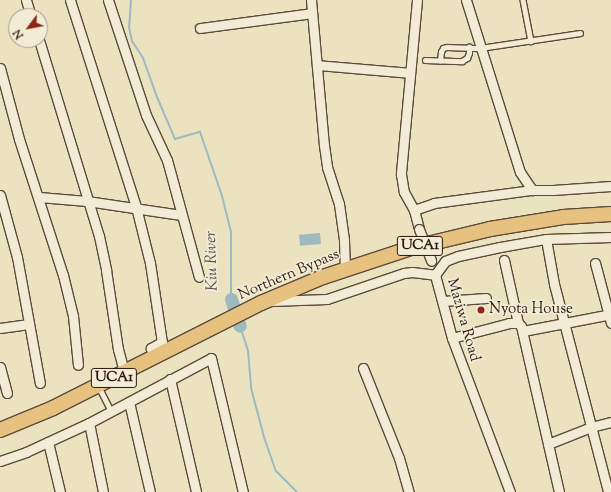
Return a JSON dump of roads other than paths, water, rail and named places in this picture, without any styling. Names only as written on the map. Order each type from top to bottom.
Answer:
[{"type":"main road","name":"Northern Bypass","points":[[0,430],[99,385],[265,301],[345,270],[411,248],[490,229],[563,217],[611,214]]},
{"type":"street","points":[[70,0],[136,207],[150,263],[162,342],[151,348],[154,357]]},
{"type":"street","points":[[108,0],[146,115],[167,160],[199,277]]},
{"type":"street","points":[[311,0],[324,145],[327,167],[339,204],[344,241],[345,270]]},
{"type":"street","points":[[417,0],[401,174],[404,192],[414,210],[435,275]]},
{"type":"street","points":[[466,0],[520,172],[532,190]]},
{"type":"street","points":[[200,28],[312,13]]},
{"type":"street","points":[[40,48],[99,236],[106,270],[118,349],[124,372]]},
{"type":"street","points":[[317,65],[410,73]]},
{"type":"street","points":[[0,68],[20,139],[63,275],[73,316],[78,365]]},
{"type":"street","points":[[414,210],[434,203],[532,190],[611,186]]},
{"type":"street","points":[[0,195],[17,257],[40,383]]},
{"type":"street","points":[[39,197],[136,207],[181,215]]},
{"type":"street","points":[[435,275],[445,261],[458,256],[546,239],[611,237]]},
{"type":"street","points":[[546,239],[554,284],[608,492]]},
{"type":"street","points":[[504,260],[559,492]]},
{"type":"street","points":[[452,338],[509,323],[520,327],[610,317],[595,263]]},
{"type":"street","name":"Maziwa Road","points":[[265,301],[327,299],[404,273],[412,272],[435,275],[452,338],[510,492]]},
{"type":"street","points":[[443,301],[486,298]]},
{"type":"street","points":[[0,328],[29,324]]},
{"type":"street","points":[[0,461],[26,452],[89,423],[210,358],[212,361],[244,492]]},
{"type":"street","points":[[0,367],[7,393]]},
{"type":"street","points":[[363,368],[399,458],[409,492]]},
{"type":"street","points":[[170,379],[196,492]]},
{"type":"street","points":[[129,402],[150,492]]},
{"type":"street","points":[[548,444],[592,427],[611,422]]},
{"type":"street","points":[[89,423],[103,492]]},
{"type":"street","points":[[48,442],[60,492]]},
{"type":"lane","points":[[523,0],[531,41]]},
{"type":"lane","points":[[440,61],[443,48],[480,48],[580,33]]},
{"type":"lane","points":[[425,60],[462,62],[467,58],[469,53],[468,47]]},
{"type":"lane","points":[[99,385],[111,411]]},
{"type":"water","points":[[320,233],[321,244],[300,246],[299,235]]},
{"type":"waterway","name":"Kiu River","points":[[131,0],[129,27],[132,41],[143,58],[157,97],[175,139],[200,132],[222,196],[231,231],[231,299]]},
{"type":"waterway","name":"Kiu River","points":[[231,299],[240,326]]},
{"type":"waterway","name":"Kiu River","points":[[240,326],[248,351],[251,388],[264,437],[276,471],[297,492]]},
{"type":"place","name":"Nyota House","points":[[481,310]]}]
